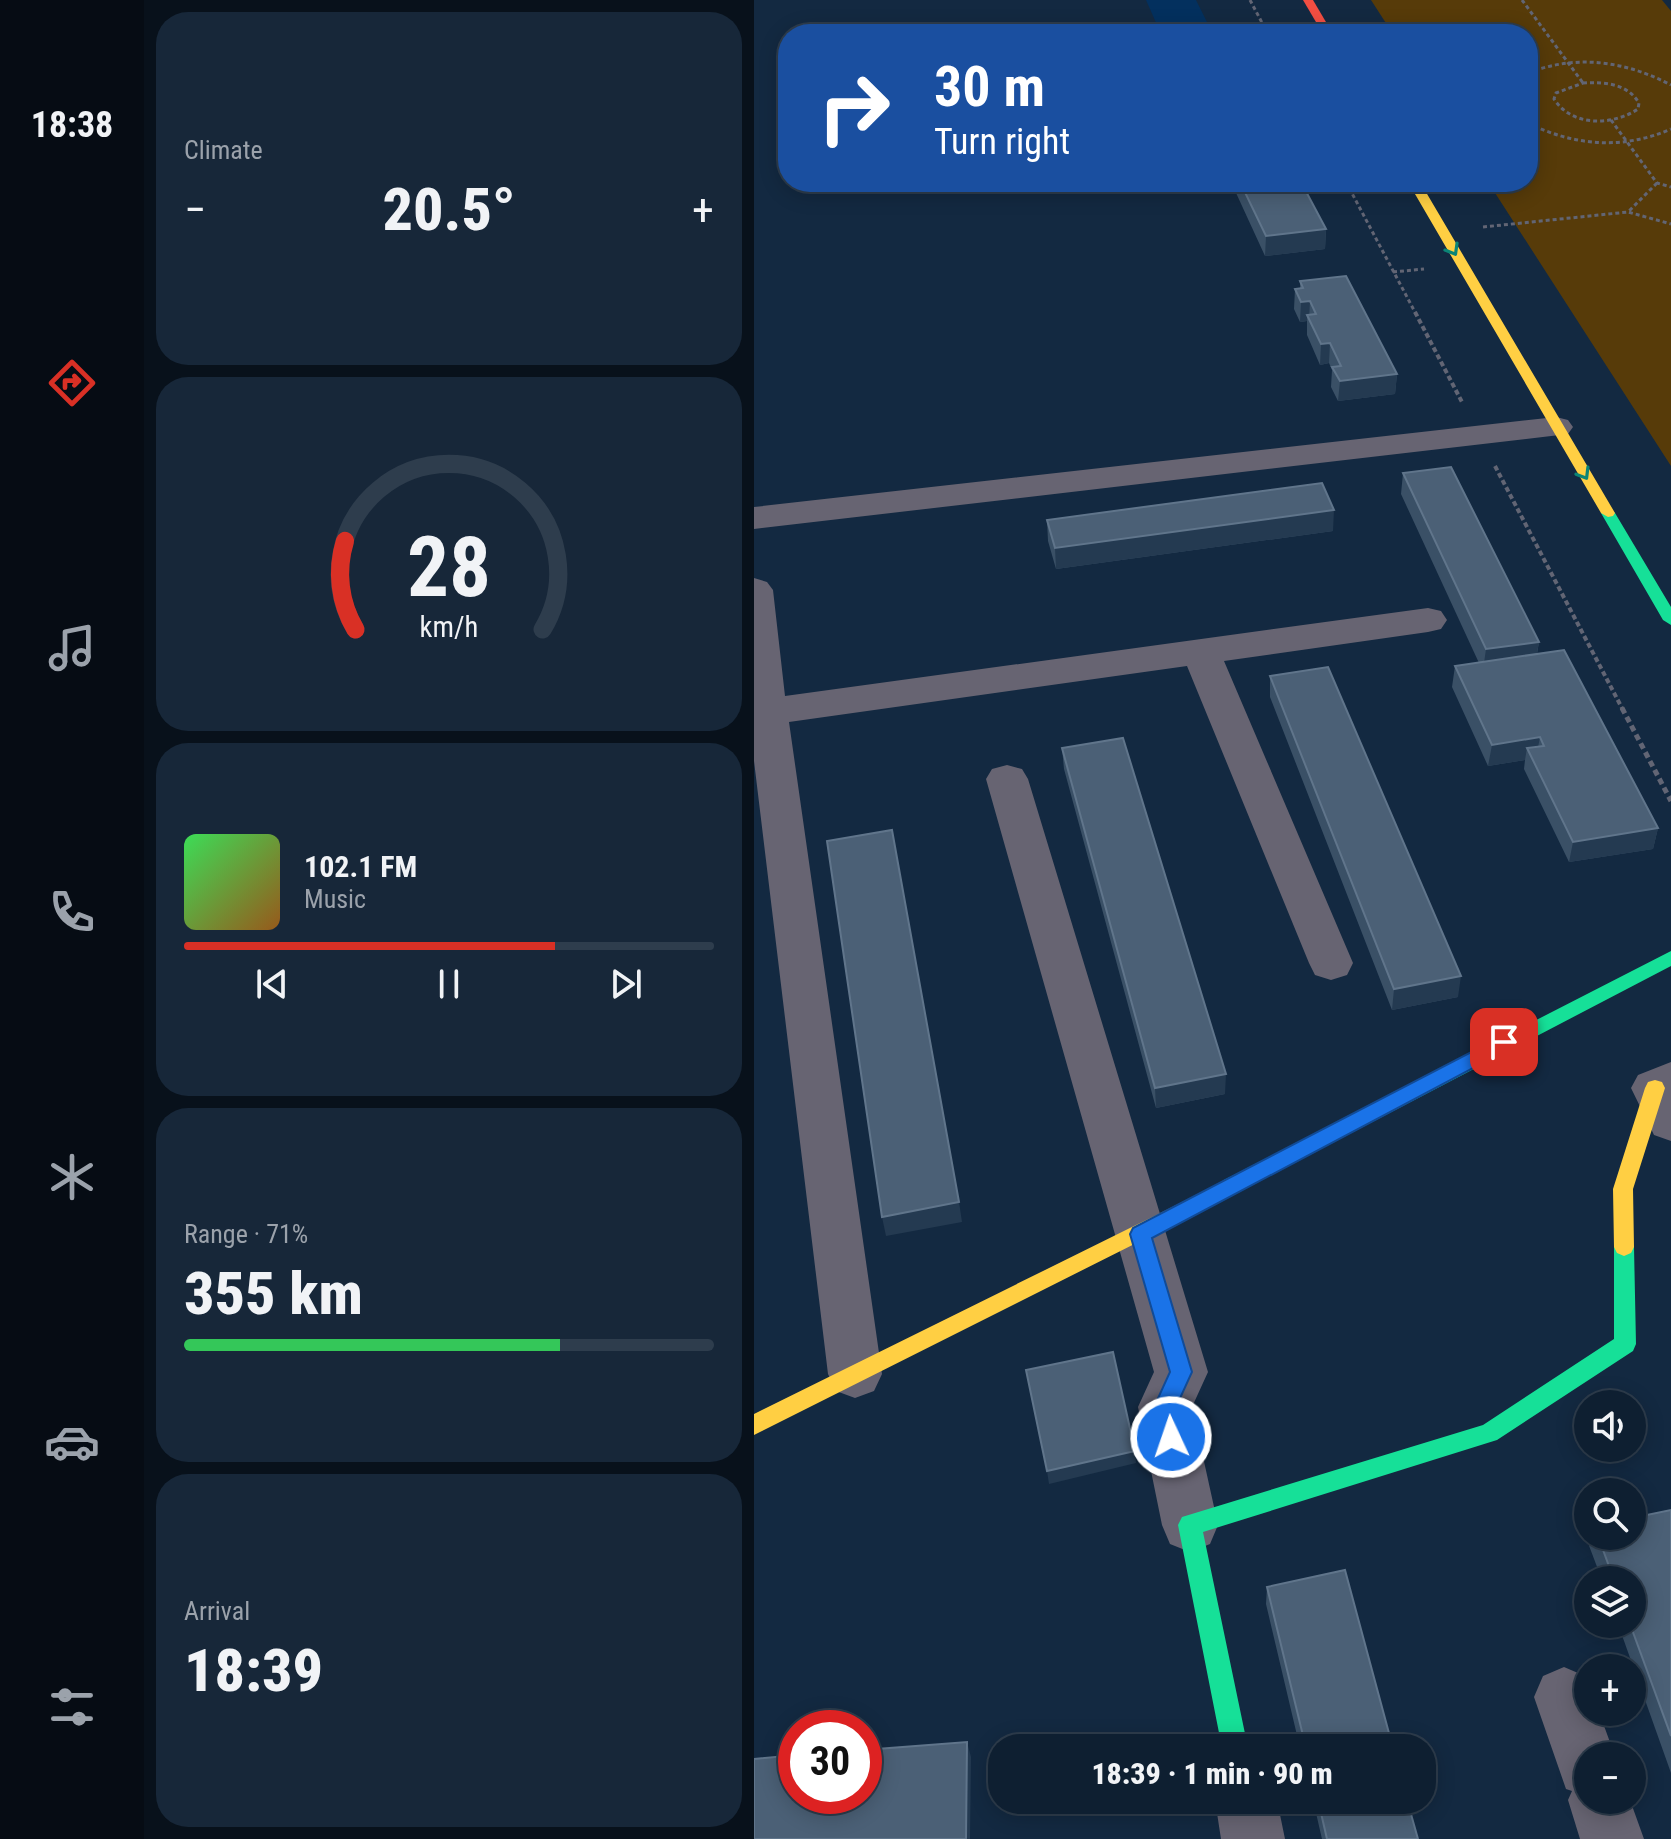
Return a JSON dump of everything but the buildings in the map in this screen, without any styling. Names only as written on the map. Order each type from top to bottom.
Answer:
[{"type":"street","points":[[1308,0],[1322,24]]},
{"type":"street","points":[[1420,192],[1671,620]]},
{"type":"street","points":[[754,518],[1556,427]]},
{"type":"street","points":[[754,590],[754,614],[767,712],[772,884],[855,1374]]},
{"type":"street","points":[[767,712],[1428,620]]},
{"type":"street","points":[[1201,652],[1331,963]]},
{"type":"street","points":[[1007,779],[1181,1372],[1165,1407],[1232,1734]]},
{"type":"street","points":[[754,1425],[1140,1234],[1671,958]]},
{"type":"street","points":[[1190,1525],[1489,1433],[1625,1344],[1623,1189],[1666,1097]]},
{"type":"street","points":[[1564,1697],[1579,1742]]},
{"type":"street","points":[[1249,1814],[1253,1839]]},
{"type":"street","points":[[1604,1814],[1612,1839]]},
{"type":"path","points":[[1250,0],[1263,24]]},
{"type":"path","points":[[1522,0],[1583,83]]},
{"type":"path","points":[[1538,70],[1568,63],[1625,66],[1671,85]]},
{"type":"path","points":[[1583,83],[1609,84],[1637,98],[1638,109],[1623,118],[1611,120],[1584,119],[1562,111],[1556,105],[1556,93],[1583,83]]},
{"type":"path","points":[[1611,120],[1657,183],[1671,187]]},
{"type":"path","points":[[1538,127],[1566,138],[1626,142],[1671,129]]},
{"type":"path","points":[[1628,212],[1657,183]]},
{"type":"path","points":[[1351,192],[1671,801]]},
{"type":"path","points":[[1443,231],[1628,212],[1671,224]]},
{"type":"shaded area","points":[[1146,0],[1196,0],[1208,24],[1157,24]]},
{"type":"shaded area","points":[[1371,0],[1662,0],[1671,11],[1671,466],[1494,192],[1538,192],[1538,24],[1387,24]]},
{"type":"traffic: fast","points":[[1608,513],[1671,620]]},
{"type":"traffic: fast","points":[[1231,1186],[1671,958]]},
{"type":"traffic: fast","points":[[1232,1734],[1190,1525],[1489,1433],[1625,1344],[1624,1247]]},
{"type":"traffic: slow","points":[[1420,192],[1608,513]]},
{"type":"traffic: slow","points":[[1624,1247],[1623,1189],[1655,1088]]},
{"type":"traffic: slow","points":[[754,1425],[1231,1186]]},
{"type":"traffic: jam","points":[[1308,0],[1322,24]]},
{"type":"route","points":[[1171,1437],[1165,1407],[1181,1372],[1140,1234],[1504,1042]]}]
